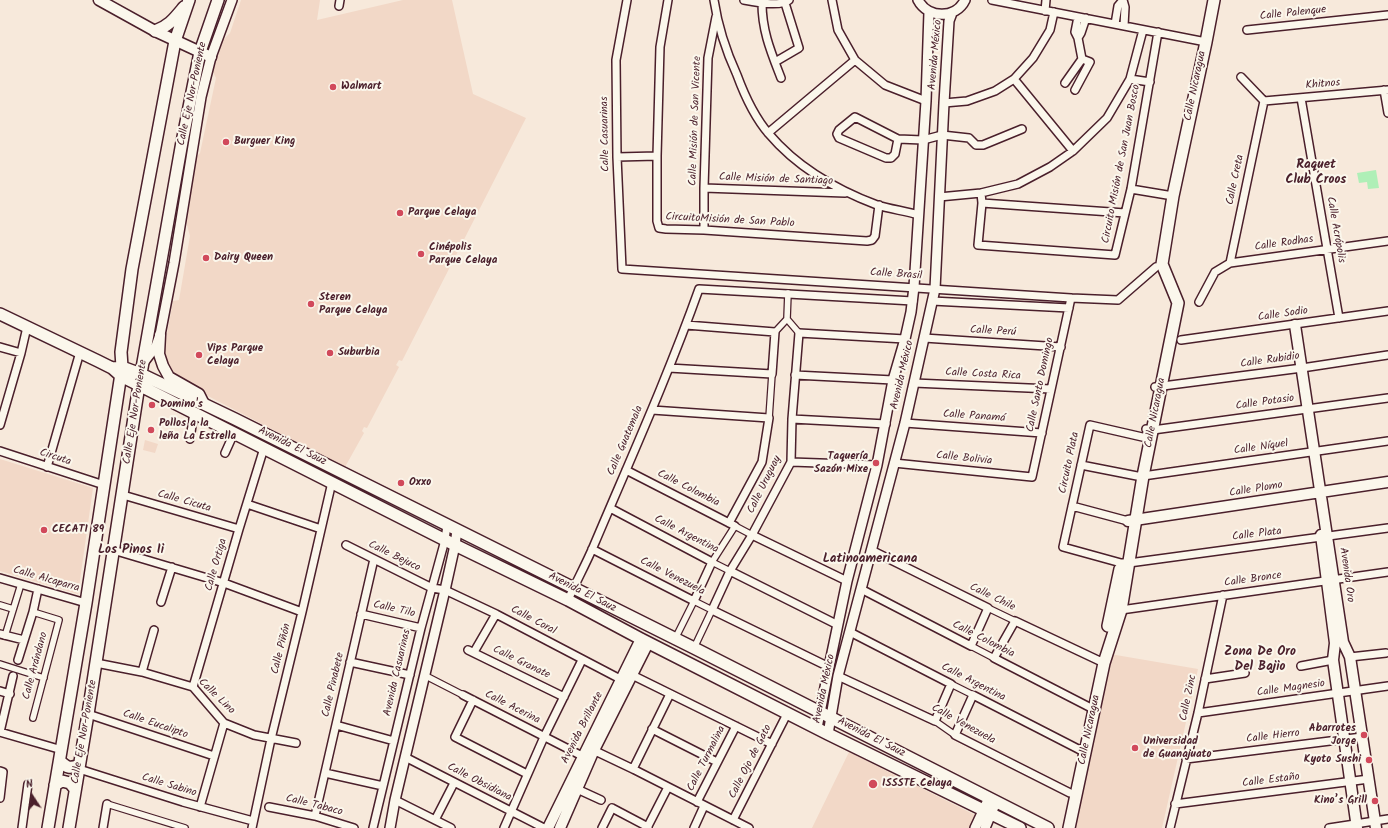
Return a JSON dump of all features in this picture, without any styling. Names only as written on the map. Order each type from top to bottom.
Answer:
[{"type":"main road","points":[[99,0],[155,31],[211,57]]},
{"type":"main road","name":"Calle Eje Nor-Poniente","points":[[69,828],[141,374],[182,142],[200,52],[218,0]]},
{"type":"main road","name":"Calle Nicaragua","points":[[1204,41],[1208,0]]},
{"type":"main road","name":"Calle Nicaragua","points":[[1102,662],[1121,610],[1125,563],[1140,476],[1158,387],[1178,303],[1159,265],[1170,196],[1214,0]]},
{"type":"main road","points":[[155,31],[172,22],[188,1]]},
{"type":"main road","name":"Calle Eje Nor-Poniente","points":[[48,828],[87,598],[104,485],[132,270],[175,41],[188,1]]},
{"type":"main road","name":"Avenida El Sauz","points":[[0,314],[118,370],[141,374],[332,466],[1048,828]]},
{"type":"main road","name":"Avenida Oro","points":[[1292,326],[1331,580],[1343,642],[1350,657],[1375,824]]},
{"type":"main road","points":[[160,335],[160,354],[163,366],[169,377],[199,394],[204,404]]},
{"type":"main road","points":[[98,361],[121,352]]},
{"type":"main road","name":"Avenida El Sauz","points":[[141,374],[194,412],[232,432],[445,540],[568,600],[644,641],[788,714],[1020,828]]},
{"type":"main road","points":[[232,432],[235,419]]},
{"type":"main road","points":[[329,480],[332,466]]},
{"type":"main road","name":"Calle Plomo","points":[[1132,521],[1388,482]]},
{"type":"main road","points":[[94,548],[96,557],[95,581],[96,583],[108,585]]},
{"type":"main road","name":"Calle Nicaragua","points":[[1064,828],[1073,794],[1112,611],[1125,563]]},
{"type":"main road","name":"Avenida Oro","points":[[1331,580],[1336,643],[1333,660],[1357,826]]},
{"type":"main road","points":[[87,598],[96,597],[98,600],[98,630],[100,638]]},
{"type":"main road","name":"Avenida Brillante","points":[[548,828],[627,680],[644,641]]},
{"type":"main road","points":[[61,756],[66,767],[79,767]]},
{"type":"main road","name":"Avenida Brillante","points":[[560,828],[577,789],[586,758]]},
{"type":"main road","points":[[56,784],[62,781],[70,783],[75,789]]},
{"type":"main road","name":"Calle Nicaragua","points":[[1069,828],[1073,794]]},
{"type":"street","points":[[141,374],[156,346],[160,335],[174,263],[201,97],[211,57],[232,0]]},
{"type":"street","name":"Calle Casuarinas","points":[[622,268],[617,157],[616,60],[627,0]]},
{"type":"street","name":"CircuitoMisión de San Pablo","points":[[668,0],[660,47],[657,156],[657,221],[659,228],[666,230],[704,230],[867,241],[872,240],[876,236],[879,205]]},
{"type":"street","points":[[714,0],[716,14],[725,47],[746,97],[768,133],[785,151],[814,174],[848,193],[879,205],[919,215]]},
{"type":"street","points":[[744,0],[762,3],[787,1],[799,48],[775,62]]},
{"type":"street","points":[[832,0],[838,30],[855,60],[885,86],[926,101]]},
{"type":"street","points":[[918,0],[929,12],[941,15],[952,13],[963,5],[965,0]]},
{"type":"street","points":[[992,0],[1204,41]]},
{"type":"street","points":[[1045,11],[1046,0]]},
{"type":"street","points":[[1115,24],[1118,6],[1123,0]]},
{"type":"street","points":[[1123,0],[1125,7],[1124,26]]},
{"type":"street","points":[[762,3],[762,20],[765,34],[781,78]]},
{"type":"street","name":"Avenida México","points":[[817,728],[847,581],[878,465],[893,380],[905,340],[913,300],[926,101],[929,12]]},
{"type":"street","points":[[944,103],[967,101],[995,91],[1014,79],[1037,53],[1050,30],[1054,12]]},
{"type":"street","name":"Avenida México","points":[[828,734],[838,676],[905,423],[935,289],[949,21],[952,13]]},
{"type":"street","name":"Calle Misión de San Vicente","points":[[704,230],[708,58],[716,14]]},
{"type":"street","name":"Calle Palenque","points":[[1247,30],[1388,15]]},
{"type":"street","points":[[1078,17],[1075,32],[1078,38],[1082,59],[1066,81],[1076,88],[1090,62],[1082,59]]},
{"type":"street","points":[[1078,38],[1086,18]]},
{"type":"street","points":[[939,197],[981,193],[1018,184],[1050,167],[1073,151],[1107,118],[1130,79],[1143,30]]},
{"type":"street","name":"Circuito Misión de San Juan Bosco","points":[[981,193],[982,203],[978,245],[1115,255],[1131,189],[1158,32]]},
{"type":"street","points":[[768,133],[855,60]]},
{"type":"street","points":[[1241,77],[1264,101]]},
{"type":"street","points":[[1014,79],[1073,151]]},
{"type":"street","points":[[1130,79],[1150,82]]},
{"type":"street","points":[[1386,90],[1388,113]]},
{"type":"street","name":"Khitnos","points":[[1264,101],[1386,90]]},
{"type":"street","name":"Calle Acrópolis","points":[[1301,98],[1339,318]]},
{"type":"street","name":"Calle Creta","points":[[1230,263],[1264,101]]},
{"type":"street","points":[[898,139],[895,154],[891,158],[886,158],[839,138],[837,134],[839,130],[855,117],[898,139],[923,140],[942,135],[969,138],[976,145],[983,145],[1022,129]]},
{"type":"street","points":[[617,157],[657,156]]},
{"type":"street","name":"Calle Misión de Santiago","points":[[704,188],[848,193]]},
{"type":"street","points":[[1131,189],[1170,196]]},
{"type":"street","points":[[982,203],[1125,213]]},
{"type":"street","name":"Calle Rodhas","points":[[1230,263],[1388,241]]},
{"type":"street","points":[[1200,302],[1215,272],[1230,263]]},
{"type":"street","name":"Calle Brasil","points":[[622,268],[1118,300],[1159,265]]},
{"type":"street","name":"Calle Guatemala","points":[[568,600],[592,549],[652,410],[686,326],[699,288],[788,293]]},
{"type":"street","points":[[686,326],[775,332],[787,319],[788,293],[913,300]]},
{"type":"street","name":"Calle Santo Domingo","points":[[1032,476],[1071,298]]},
{"type":"street","points":[[932,301],[1069,308]]},
{"type":"street","name":"Calle Sodio","points":[[1182,340],[1292,326],[1388,311]]},
{"type":"street","points":[[911,312],[929,315]]},
{"type":"street","points":[[787,319],[799,333],[905,340]]},
{"type":"street","points":[[0,424],[3,401],[21,353],[27,327]]},
{"type":"street","name":"Calle Uruguay","points":[[675,640],[762,462],[769,418],[775,332]]},
{"type":"street","name":"Calle Uruguay","points":[[694,648],[730,571],[752,535],[792,462],[792,419],[799,333]]},
{"type":"street","name":"Calle Perú","points":[[924,338],[1060,347]]},
{"type":"street","points":[[0,347],[21,353]]},
{"type":"street","points":[[47,467],[80,352]]},
{"type":"street","name":"Calle Rubidio","points":[[1158,387],[1388,355]]},
{"type":"street","points":[[669,368],[772,374]]},
{"type":"street","points":[[795,375],[893,380]]},
{"type":"street","name":"Calle Costa Rica","points":[[914,383],[1051,389]]},
{"type":"street","name":"Calle Potasio","points":[[1148,434],[1305,409],[1388,398]]},
{"type":"street","points":[[652,410],[769,418]]},
{"type":"street","points":[[190,439],[194,412]]},
{"type":"street","points":[[792,419],[886,424]]},
{"type":"street","name":"Calle Panamá","points":[[905,423],[1042,432]]},
{"type":"street","name":"Circuito Plata","points":[[1125,563],[1064,547],[1090,425],[1148,434]]},
{"type":"street","points":[[225,453],[232,432]]},
{"type":"street","name":"Calle Níquel","points":[[1081,465],[1140,476],[1388,441]]},
{"type":"street","name":"Calle Ortiga","points":[[193,687],[264,448]]},
{"type":"street","name":"Circuta","points":[[0,451],[104,485]]},
{"type":"street","points":[[792,462],[878,465]]},
{"type":"street","name":"Calle Bolivia","points":[[894,463],[1032,476]]},
{"type":"street","name":"Calle Colombia","points":[[626,470],[752,535],[847,581]]},
{"type":"street","name":"Calle Piñón","points":[[252,825],[321,530],[329,480]]},
{"type":"street","name":"Calle Cicuta","points":[[123,495],[239,529]]},
{"type":"street","points":[[247,504],[321,530]]},
{"type":"street","name":"Circuito Plata","points":[[1072,506],[1132,521]]},
{"type":"street","name":"Calle Argentina","points":[[610,508],[712,562],[838,624]]},
{"type":"street","points":[[390,828],[395,800],[455,545],[452,527]]},
{"type":"street","name":"Avenida Casuarinas","points":[[373,828],[421,628],[445,540],[452,527]]},
{"type":"street","name":"Calle Plata","points":[[1125,563],[1388,528]]},
{"type":"street","name":"Calle Bejuco","points":[[346,545],[432,588]]},
{"type":"street","name":"Calle Venezuela","points":[[592,549],[829,667]]},
{"type":"street","points":[[113,550],[224,583],[302,612]]},
{"type":"street","name":"Calle Chile","points":[[871,550],[1102,662]]},
{"type":"street","name":"Calle Pinabete","points":[[315,816],[374,559]]},
{"type":"street","points":[[161,602],[172,567]]},
{"type":"street","name":"Calle Bronce","points":[[1121,610],[1388,572]]},
{"type":"street","name":"Calle Alcaparra","points":[[0,578],[38,589],[87,598]]},
{"type":"street","points":[[21,584],[3,635],[24,640]]},
{"type":"street","name":"Calle Coral","points":[[432,588],[445,590],[496,614],[582,660],[627,680],[670,694],[772,744]]},
{"type":"street","points":[[38,589],[33,612],[14,672],[0,732],[61,756]]},
{"type":"street","name":"Calle Colombia","points":[[861,589],[1092,708]]},
{"type":"street","name":"Calle Zinc","points":[[1170,828],[1198,713],[1222,595]]},
{"type":"street","points":[[0,605],[13,609]]},
{"type":"street","points":[[971,646],[988,608]]},
{"type":"street","name":"Calle Arándano","points":[[33,612],[59,620],[33,718]]},
{"type":"street","name":"Calle Tilo","points":[[361,614],[421,628]]},
{"type":"street","name":"Calle Granate","points":[[496,614],[471,651],[564,697]]},
{"type":"street","points":[[994,658],[1015,621]]},
{"type":"street","points":[[142,672],[154,630]]},
{"type":"street","name":"Calle Argentina","points":[[850,632],[1082,751]]},
{"type":"street","points":[[1350,657],[1386,653]]},
{"type":"street","points":[[504,828],[544,737],[582,660]]},
{"type":"street","points":[[1301,666],[1333,660]]},
{"type":"street","points":[[350,662],[410,675]]},
{"type":"street","name":"Calle Lino","points":[[96,663],[142,672],[193,687],[224,723],[254,735],[296,743]]},
{"type":"street","points":[[0,664],[14,672],[44,678]]},
{"type":"street","points":[[1205,679],[1245,672]]},
{"type":"street","name":"Calle Acerina","points":[[424,675],[586,758]]},
{"type":"street","name":"Calle Venezuela","points":[[838,676],[934,721],[955,735],[1073,794]]},
{"type":"street","points":[[934,721],[951,684]]},
{"type":"street","name":"Calle Magnesio","points":[[1198,713],[1388,686]]},
{"type":"street","points":[[0,691],[10,694]]},
{"type":"street","points":[[633,769],[670,694]]},
{"type":"street","points":[[955,735],[973,695]]},
{"type":"street","points":[[473,700],[455,737],[527,774]]},
{"type":"street","name":"Calle Eucalipto","points":[[88,714],[214,756]]},
{"type":"street","name":"Calle Ojo de Gato","points":[[733,820],[788,714]]},
{"type":"street","points":[[200,807],[224,723]]},
{"type":"street","points":[[336,725],[394,741]]},
{"type":"street","name":"Calle Turmalina","points":[[697,802],[736,726]]},
{"type":"street","points":[[652,729],[717,762]]},
{"type":"street","name":"Calle Hierro","points":[[1186,759],[1362,737]]},
{"type":"street","points":[[590,749],[633,769],[748,828]]},
{"type":"street","name":"Calle Obsidiana","points":[[405,757],[544,828]]},
{"type":"street","name":"Calle Sabino","points":[[79,767],[252,825]]},
{"type":"street","points":[[0,796],[2,772]]},
{"type":"street","points":[[387,772],[401,776]]},
{"type":"street","points":[[325,773],[383,786]]},
{"type":"street","name":"Calle Estaño","points":[[1176,804],[1369,779]]},
{"type":"street","points":[[435,820],[454,783]]},
{"type":"street","points":[[22,828],[28,784]]},
{"type":"street","points":[[602,828],[612,808],[648,827],[668,787]]},
{"type":"street","points":[[577,789],[601,800]]},
{"type":"street","points":[[395,800],[451,828]]},
{"type":"street","points":[[985,828],[992,800]]},
{"type":"street","points":[[103,828],[107,804],[185,828]]},
{"type":"street","name":"Calle Turmalina","points":[[694,828],[704,806]]},
{"type":"street","name":"Calle Tabaco","points":[[269,807],[315,816],[354,828]]},
{"type":"street","points":[[974,828],[988,812]]},
{"type":"street","points":[[1329,828],[1375,824],[1388,819]]},
{"type":"shaded area","name":"Parque Celaya","points":[[241,0],[320,0],[317,20],[403,0],[452,0],[473,94],[526,118],[402,361],[399,360],[396,365],[399,367],[367,428],[364,427],[362,431],[364,433],[345,467],[179,381],[171,375],[167,364],[164,350],[173,301],[179,300],[190,236],[185,218],[195,158],[200,153],[216,78],[213,72],[222,41],[230,33]]},
{"type":"shaded area","points":[[145,440],[158,444],[155,453],[143,450]]},
{"type":"shaded area","name":"CECATI 89","points":[[0,459],[93,488],[78,594],[0,571]]},
{"type":"shaded area","name":"Universidad de Guanajuato","points":[[1110,654],[1198,669],[1162,828],[1072,828]]},
{"type":"shaded area","name":"ISSSTE Celaya","points":[[849,752],[977,816],[971,828],[812,828]]},
{"type":"green space","points":[[1376,170],[1379,188],[1368,189],[1367,182],[1359,183],[1357,173]]},
{"type":"place","name":"Walmart","points":[[333,87]]},
{"type":"place","name":"Burguer King","points":[[226,142]]},
{"type":"place","name":"Parque Celaya","points":[[400,213]]},
{"type":"place","name":"Cinépolis Parque Celaya","points":[[421,254]]},
{"type":"place","name":"Dairy Queen","points":[[206,258]]},
{"type":"place","name":"Steren Parque Celaya","points":[[311,304]]},
{"type":"place","name":"Suburbia","points":[[330,353]]},
{"type":"place","name":"Vips Parque Celaya","points":[[199,355]]},
{"type":"place","name":"Domino's","points":[[152,405]]},
{"type":"place","name":"Pollos a la leña La Estrella","points":[[151,430]]},
{"type":"place","name":"Taquería Sazón Mixe","points":[[876,463]]},
{"type":"place","name":"Oxxo","points":[[401,483]]},
{"type":"place","name":"CECATI 89","points":[[44,530]]},
{"type":"place","name":"Abarrotes Jorge","points":[[1364,735]]},
{"type":"place","name":"Universidad de Guanajuato","points":[[1135,748]]},
{"type":"place","name":"Kyoto Sushi","points":[[1369,760]]},
{"type":"place","name":"ISSSTE Celaya","points":[[873,784]]},
{"type":"place","name":"Kino’s Grill","points":[[1375,801]]},
{"type":"district","name":"Raquet Club Croos","points":[[1316,174]]},
{"type":"district","name":"Los Pinos Ii","points":[[131,551]]},
{"type":"district","name":"Latinoamericana","points":[[870,560]]},
{"type":"district","name":"Zona De Oro Del Bajio","points":[[1260,660]]}]
